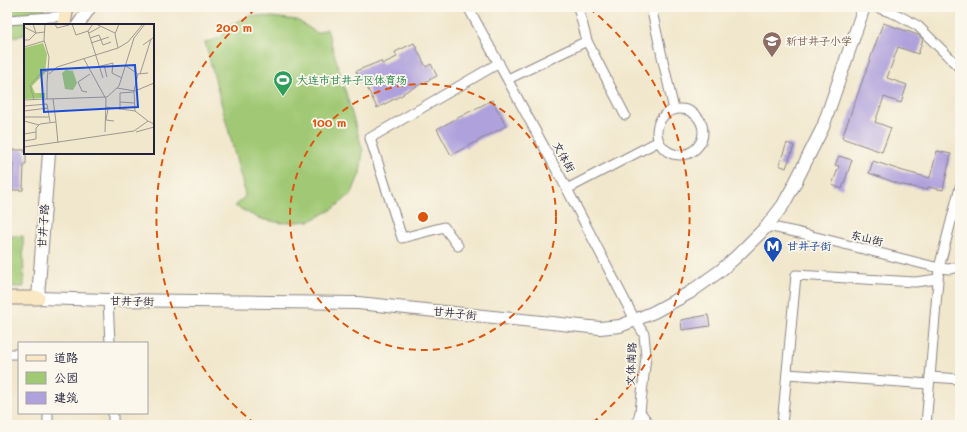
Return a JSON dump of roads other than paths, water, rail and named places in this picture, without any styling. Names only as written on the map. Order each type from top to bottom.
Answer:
[{"type":"main road","points":[[7,298],[38,298]]},
{"type":"street","points":[[79,24],[90,7]]},
{"type":"street","name":"文体街","points":[[468,7],[567,189],[635,320]]},
{"type":"street","points":[[578,7],[587,41],[625,115]]},
{"type":"street","points":[[650,7],[674,110]]},
{"type":"street","name":"甘井子街","points":[[38,298],[358,303],[600,328],[620,326],[654,312],[689,293],[714,276],[738,256],[767,226],[783,205],[793,188],[823,127],[864,7]]},
{"type":"street","points":[[876,7],[898,15],[918,26],[960,68]]},
{"type":"street","points":[[7,20],[65,16]]},
{"type":"street","points":[[508,79],[587,41]]},
{"type":"street","points":[[458,246],[444,227],[402,238],[370,138],[499,63]]},
{"type":"street","points":[[682,109],[696,115],[701,122],[703,129],[703,136],[696,149],[683,155],[676,155],[663,148],[657,134],[661,119],[667,113],[674,110],[682,109]]},
{"type":"street","points":[[567,189],[659,141]]},
{"type":"street","name":"甘井子路","points":[[38,298],[49,154]]},
{"type":"street","points":[[926,425],[939,268],[960,187]]},
{"type":"street","name":"东山街","points":[[767,226],[939,268],[949,269],[960,267]]},
{"type":"street","points":[[782,425],[796,275],[915,282],[938,279]]},
{"type":"street","points":[[108,300],[110,342]]},
{"type":"street","name":"文体南路","points":[[635,320],[644,334],[646,356],[640,412],[637,425]]},
{"type":"street","points":[[7,354],[18,354]]},
{"type":"street","points":[[787,374],[930,380],[960,379]]},
{"type":"street","points":[[640,412],[650,425]]},
{"type":"street","points":[[48,414],[48,425]]},
{"type":"street","points":[[113,414],[113,425]]},
{"type":"place","name":"新甘井子小学","points":[[772,58]]},
{"type":"place","name":"大连市甘井子区体育场","points":[[283,97]]},
{"type":"place","name":"甘井子街","points":[[773,263]]}]
